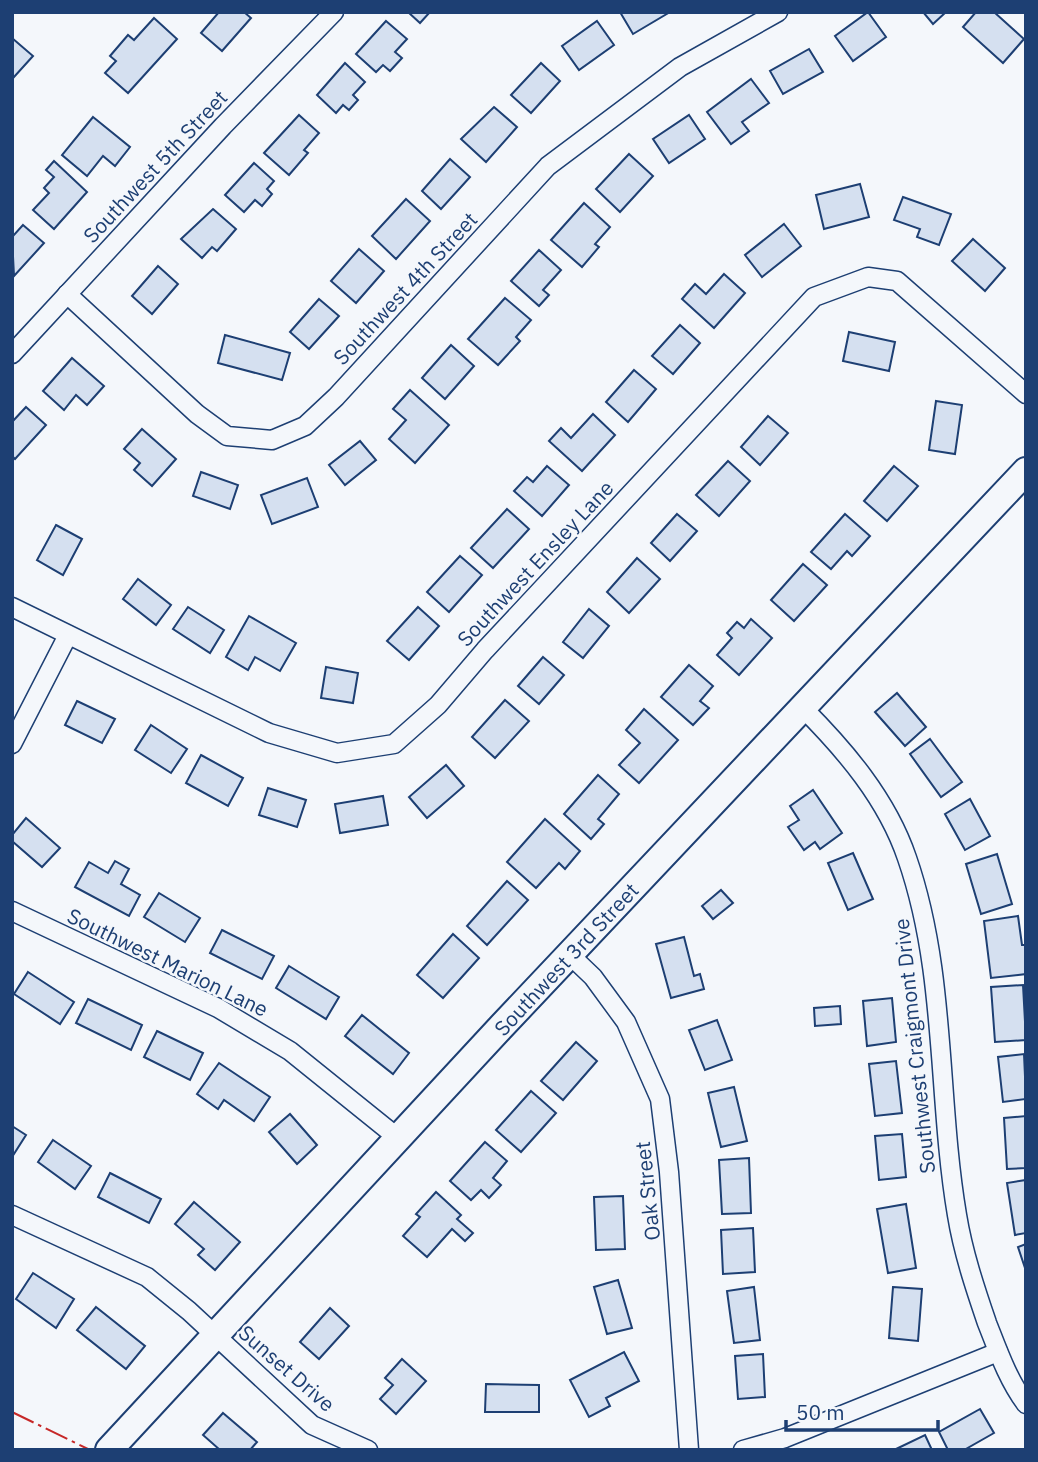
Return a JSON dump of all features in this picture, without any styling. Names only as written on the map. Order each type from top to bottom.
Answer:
[{"type":"main road","name":"Southwest 3rd Street","points":[[109,1450],[398,1138],[1026,471]]},
{"type":"street","name":"Southwest 5th Street","points":[[12,354],[334,12]]},
{"type":"street","name":"Southwest 4th Street","points":[[67,294],[197,414],[227,436],[272,440],[305,426],[336,397],[548,166],[680,67],[778,12]]},
{"type":"street","name":"Southwest Ensley Lane","points":[[12,607],[269,733],[337,753],[394,744],[438,705],[485,650],[814,297],[868,276],[897,281],[1026,394]]},
{"type":"street","points":[[12,744],[68,635]]},
{"type":"street","name":"Southwest Craigmont Drive","points":[[802,707],[839,745],[880,801],[906,856],[928,928],[957,1217],[973,1283],[998,1352],[1026,1404]]},
{"type":"street","name":"Southwest Marion Lane","points":[[12,911],[149,979],[218,1008],[259,1032],[290,1051],[398,1138]]},
{"type":"street","name":"Oak Street","points":[[570,955],[593,977],[626,1022],[660,1099],[669,1172],[689,1450]]},
{"type":"street","name":"Sunset Drive","points":[[12,1215],[147,1277],[215,1335],[312,1425],[368,1450]]},
{"type":"street","points":[[743,1450],[785,1438],[998,1352]]},
{"type":"building","points":[[219,12],[244,12],[251,18],[222,51],[201,33]]},
{"type":"building","points":[[408,12],[430,12],[420,23]]},
{"type":"building","points":[[620,12],[670,12],[633,34]]},
{"type":"building","points":[[868,12],[886,37],[853,61],[835,36]]},
{"type":"building","points":[[923,12],[946,12],[933,24]]},
{"type":"building","points":[[976,12],[994,12],[1024,39],[1003,63],[963,27]]},
{"type":"building","points":[[154,18],[177,39],[128,93],[105,73],[116,61],[110,56],[128,35],[134,40]]},
{"type":"building","points":[[386,21],[407,39],[395,52],[402,58],[390,71],[383,65],[376,72],[356,54]]},
{"type":"building","points":[[597,21],[614,45],[579,70],[562,46]]},
{"type":"building","points":[[12,38],[33,56],[14,77],[12,75]]},
{"type":"building","points":[[809,49],[823,72],[783,94],[770,71]]},
{"type":"building","points":[[345,63],[365,82],[353,95],[358,100],[349,110],[343,105],[336,113],[317,95]]},
{"type":"building","points":[[541,63],[560,81],[531,113],[511,95]]},
{"type":"building","points":[[751,79],[769,103],[742,122],[749,131],[731,144],[707,112]]},
{"type":"building","points":[[494,107],[517,127],[486,162],[461,139]]},
{"type":"building","points":[[299,115],[319,133],[304,150],[308,153],[289,175],[264,153]]},
{"type":"building","points":[[689,115],[705,139],[669,163],[653,139]]},
{"type":"building","points":[[93,117],[130,147],[115,166],[103,156],[87,176],[62,155]]},
{"type":"building","points":[[629,154],[653,176],[620,212],[596,189]]},
{"type":"building","points":[[450,159],[470,177],[441,209],[422,191]]},
{"type":"building","points":[[54,161],[87,192],[54,229],[33,210],[49,193],[44,188],[54,177],[46,170]]},
{"type":"building","points":[[254,163],[274,181],[267,189],[272,194],[262,206],[255,200],[244,212],[225,195]]},
{"type":"building","points":[[860,184],[869,217],[824,229],[816,195]]},
{"type":"building","points":[[903,197],[951,214],[939,245],[917,237],[920,229],[894,220]]},
{"type":"building","points":[[406,199],[430,221],[396,259],[372,236]]},
{"type":"building","points":[[584,203],[610,227],[595,244],[599,247],[582,267],[551,240]]},
{"type":"building","points":[[213,209],[236,229],[217,251],[212,247],[202,258],[181,239]]},
{"type":"building","points":[[784,224],[801,246],[762,277],[745,255]]},
{"type":"building","points":[[23,225],[44,243],[14,276],[12,237]]},
{"type":"building","points":[[973,239],[1005,268],[985,291],[952,261]]},
{"type":"building","points":[[359,249],[384,271],[356,303],[331,281]]},
{"type":"building","points":[[539,250],[561,270],[543,290],[549,295],[539,306],[511,281]]},
{"type":"building","points":[[158,266],[178,284],[152,314],[132,296]]},
{"type":"building","points":[[724,274],[745,293],[714,328],[682,299],[695,284],[706,294]]},
{"type":"building","points":[[505,298],[531,320],[516,337],[520,341],[498,365],[468,339]]},
{"type":"building","points":[[319,299],[339,316],[309,349],[290,332]]},
{"type":"building","points":[[680,325],[700,343],[673,374],[652,356]]},
{"type":"building","points":[[849,332],[895,342],[889,371],[843,361]]},
{"type":"building","points":[[225,335],[290,353],[282,380],[218,363]]},
{"type":"building","points":[[451,345],[474,366],[445,399],[422,378]]},
{"type":"building","points":[[72,358],[104,386],[87,405],[76,395],[64,410],[43,391]]},
{"type":"building","points":[[634,370],[656,389],[628,422],[606,402]]},
{"type":"building","points":[[410,390],[449,425],[415,463],[389,439],[406,420],[393,409]]},
{"type":"building","points":[[936,401],[962,405],[955,454],[929,450]]},
{"type":"building","points":[[26,407],[46,425],[15,459],[12,456],[12,422]]},
{"type":"building","points":[[593,414],[615,435],[582,471],[549,441],[561,428],[571,438]]},
{"type":"building","points":[[768,416],[788,433],[760,465],[741,447]]},
{"type":"building","points":[[142,429],[176,459],[152,486],[134,470],[140,463],[124,449]]},
{"type":"building","points":[[360,441],[376,460],[345,485],[329,465]]},
{"type":"building","points":[[728,461],[750,481],[719,516],[696,495]]},
{"type":"building","points":[[547,466],[569,485],[542,516],[514,491],[527,477],[533,482]]},
{"type":"building","points":[[894,466],[918,486],[887,521],[864,501]]},
{"type":"building","points":[[201,472],[238,485],[230,509],[193,496]]},
{"type":"building","points":[[307,478],[318,507],[272,524],[261,495]]},
{"type":"building","points":[[507,509],[529,529],[493,568],[471,548]]},
{"type":"building","points":[[677,514],[697,531],[670,561],[651,543]]},
{"type":"building","points":[[845,514],[870,536],[852,556],[847,551],[831,569],[811,552]]},
{"type":"building","points":[[56,525],[82,539],[63,575],[37,560]]},
{"type":"building","points":[[460,556],[482,575],[449,612],[427,592]]},
{"type":"building","points":[[637,558],[660,579],[629,613],[607,592]]},
{"type":"building","points":[[803,564],[827,585],[794,621],[771,600]]},
{"type":"building","points":[[138,579],[171,605],[156,625],[123,599]]},
{"type":"building","points":[[188,607],[224,630],[210,653],[173,629]]},
{"type":"building","points":[[418,607],[439,626],[409,660],[387,641]]},
{"type":"building","points":[[589,609],[609,626],[583,658],[563,642]]},
{"type":"building","points":[[249,616],[296,643],[280,671],[255,657],[248,670],[226,657]]},
{"type":"building","points":[[751,619],[772,638],[739,675],[717,655],[732,638],[727,633],[737,622],[744,628]]},
{"type":"building","points":[[543,657],[564,675],[539,704],[518,686]]},
{"type":"building","points":[[689,665],[713,686],[700,701],[709,708],[693,725],[661,697]]},
{"type":"building","points":[[326,667],[358,673],[353,703],[321,698]]},
{"type":"building","points":[[897,693],[926,727],[905,746],[875,712]]},
{"type":"building","points":[[505,700],[529,721],[495,758],[472,737]]},
{"type":"building","points":[[77,701],[115,719],[102,743],[65,725]]},
{"type":"building","points":[[644,709],[678,740],[639,783],[619,765],[640,743],[626,730]]},
{"type":"building","points":[[151,725],[187,749],[171,773],[135,750]]},
{"type":"building","points":[[930,739],[962,782],[941,797],[910,754]]},
{"type":"building","points":[[201,755],[243,778],[228,806],[186,783]]},
{"type":"building","points":[[446,765],[464,786],[427,818],[409,797]]},
{"type":"building","points":[[598,775],[619,794],[598,819],[604,824],[591,839],[564,814]]},
{"type":"building","points":[[268,788],[306,800],[297,827],[259,815]]},
{"type":"building","points":[[813,790],[842,833],[820,849],[815,842],[804,850],[788,827],[799,820],[790,806]]},
{"type":"building","points":[[383,796],[388,825],[340,833],[335,804]]},
{"type":"building","points":[[970,799],[990,836],[965,850],[945,814]]},
{"type":"building","points":[[26,818],[60,848],[42,867],[12,841],[12,835]]},
{"type":"building","points":[[545,819],[580,851],[565,869],[559,863],[536,888],[507,862]]},
{"type":"building","points":[[853,853],[873,899],[848,910],[828,863]]},
{"type":"building","points":[[997,854],[1012,904],[981,914],[966,864]]},
{"type":"building","points":[[115,861],[129,869],[121,884],[140,895],[129,916],[75,887],[89,862],[108,873]]},
{"type":"building","points":[[507,881],[528,900],[487,945],[467,926]]},
{"type":"building","points":[[721,890],[733,903],[713,919],[702,906]]},
{"type":"building","points":[[159,893],[200,918],[185,942],[144,917]]},
{"type":"building","points":[[1018,916],[1022,945],[1026,945],[1026,974],[991,978],[984,921]]},
{"type":"building","points":[[222,930],[274,956],[262,979],[210,953]]},
{"type":"building","points":[[453,934],[479,958],[443,998],[417,975]]},
{"type":"building","points":[[684,937],[694,976],[700,974],[704,989],[671,998],[656,944]]},
{"type":"building","points":[[289,966],[339,997],[326,1019],[276,988]]},
{"type":"building","points":[[28,972],[74,1002],[60,1024],[14,994]]},
{"type":"building","points":[[1023,985],[1026,1040],[995,1042],[991,987]]},
{"type":"building","points":[[892,998],[896,1042],[867,1046],[863,1001]]},
{"type":"building","points":[[88,999],[142,1025],[131,1050],[76,1023]]},
{"type":"building","points":[[840,1006],[841,1024],[815,1026],[814,1008]]},
{"type":"building","points":[[362,1015],[409,1053],[393,1074],[345,1036]]},
{"type":"building","points":[[717,1020],[732,1060],[705,1070],[689,1030]]},
{"type":"building","points":[[157,1031],[203,1053],[190,1080],[144,1057]]},
{"type":"building","points":[[576,1042],[597,1061],[563,1100],[541,1081]]},
{"type":"building","points":[[1024,1054],[1026,1099],[1003,1102],[998,1057]]},
{"type":"building","points":[[896,1061],[902,1113],[875,1116],[869,1064]]},
{"type":"building","points":[[219,1063],[270,1097],[254,1121],[224,1100],[218,1109],[197,1094]]},
{"type":"building","points":[[734,1087],[747,1141],[721,1147],[708,1093]]},
{"type":"building","points":[[531,1091],[556,1113],[521,1152],[496,1130]]},
{"type":"building","points":[[290,1114],[317,1145],[297,1164],[269,1132]]},
{"type":"building","points":[[1026,1116],[1026,1168],[1007,1169],[1004,1118]]},
{"type":"building","points":[[12,1126],[26,1135],[12,1157]]},
{"type":"building","points":[[902,1134],[906,1177],[879,1180],[875,1136]]},
{"type":"building","points":[[53,1140],[91,1166],[75,1189],[38,1162]]},
{"type":"building","points":[[485,1142],[507,1161],[493,1178],[501,1185],[489,1198],[481,1190],[471,1200],[450,1181]]},
{"type":"building","points":[[749,1158],[751,1213],[722,1214],[719,1160]]},
{"type":"building","points":[[110,1173],[161,1199],[149,1223],[98,1197]]},
{"type":"building","points":[[1026,1180],[1026,1233],[1015,1235],[1007,1183]]},
{"type":"building","points":[[436,1192],[461,1215],[457,1219],[473,1233],[465,1241],[452,1229],[427,1257],[403,1236],[420,1217],[416,1214]]},
{"type":"building","points":[[623,1196],[625,1249],[596,1250],[594,1197]]},
{"type":"building","points":[[194,1202],[240,1242],[215,1270],[198,1255],[204,1249],[175,1224]]},
{"type":"building","points":[[906,1204],[916,1268],[888,1273],[877,1209]]},
{"type":"building","points":[[753,1228],[755,1272],[723,1274],[721,1230]]},
{"type":"building","points":[[1026,1244],[1026,1271],[1018,1247]]},
{"type":"building","points":[[33,1273],[74,1299],[56,1328],[16,1299]]},
{"type":"building","points":[[618,1280],[632,1328],[607,1334],[594,1287]]},
{"type":"building","points":[[754,1287],[760,1340],[734,1343],[727,1291]]},
{"type":"building","points":[[893,1287],[922,1289],[918,1341],[889,1338]]},
{"type":"building","points":[[96,1307],[145,1346],[126,1369],[77,1330]]},
{"type":"building","points":[[330,1308],[349,1326],[319,1359],[300,1342]]},
{"type":"building","points":[[624,1352],[639,1381],[606,1398],[610,1406],[589,1417],[570,1380]]},
{"type":"building","points":[[763,1354],[765,1397],[738,1399],[735,1356]]},
{"type":"building","points":[[402,1359],[426,1381],[396,1414],[380,1399],[393,1385],[385,1378]]},
{"type":"building","points":[[486,1384],[539,1385],[539,1412],[485,1412]]},
{"type":"building","points":[[980,1409],[994,1433],[964,1450],[948,1450],[939,1432]]},
{"type":"building","points":[[223,1413],[257,1442],[250,1450],[220,1450],[203,1435]]},
{"type":"building","points":[[925,1435],[932,1450],[894,1450]]},
{"type":"power","points":[[12,1412],[90,1450]]}]
